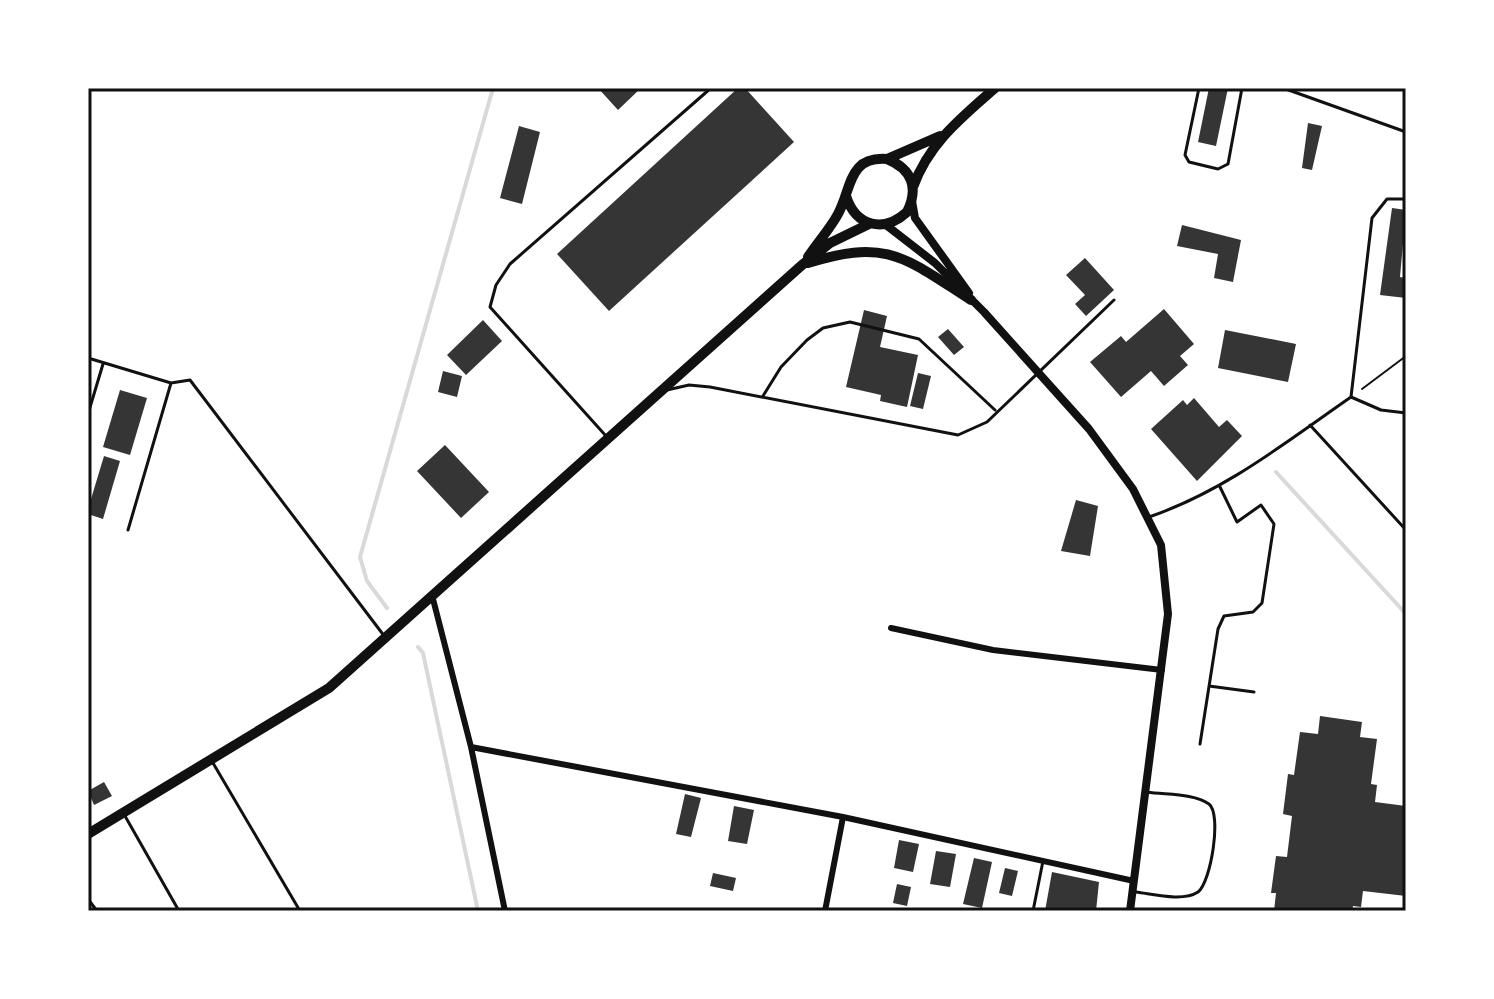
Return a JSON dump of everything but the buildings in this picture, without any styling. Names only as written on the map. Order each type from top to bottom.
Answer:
[{"type":"main road","points":[[88,834],[329,688],[610,441],[802,265],[830,243],[869,224],[886,225],[907,212],[920,167],[941,135],[995,88]]},
{"type":"main road","points":[[802,265],[837,216],[854,170],[869,160],[887,159],[941,135]]},
{"type":"main road","points":[[887,159],[909,174],[913,187]]},
{"type":"main road","points":[[846,196],[855,214],[869,224]]},
{"type":"main road","points":[[802,265],[846,252],[890,253],[915,263],[971,300]]},
{"type":"street","points":[[912,201],[915,218],[984,312]]},
{"type":"street","points":[[886,225],[935,263],[984,312],[1115,460],[1149,517],[1161,545],[1167,577],[1168,614],[1130,911]]},
{"type":"street","points":[[433,599],[471,747],[505,911]]},
{"type":"street","points":[[891,628],[993,650],[1162,670]]},
{"type":"street","points":[[471,747],[843,817],[1134,881]]},
{"type":"street","points":[[825,911],[843,817]]},
{"type":"lane","points":[[610,441],[490,307],[496,285],[510,264],[711,88]]},
{"type":"lane","points":[[1199,88],[1185,155],[1189,162],[1218,169],[1228,164],[1242,88]]},
{"type":"lane","points":[[1283,88],[1406,132]]},
{"type":"lane","points":[[1149,517],[1193,502],[1220,487],[1351,397],[1372,218],[1387,199],[1406,199]]},
{"type":"lane","points":[[666,390],[689,385],[763,396],[958,435],[987,422],[1114,300]]},
{"type":"lane","points":[[763,396],[781,367],[807,340],[823,328],[850,322],[919,339],[996,411]]},
{"type":"lane","points":[[88,358],[171,383],[190,380],[387,640]]},
{"type":"lane","points":[[88,414],[104,363]]},
{"type":"lane","points":[[128,530],[171,383]]},
{"type":"lane","points":[[1351,397],[1381,410],[1406,413]]},
{"type":"lane","points":[[1310,425],[1406,530]]},
{"type":"lane","points":[[1200,744],[1218,629],[1224,616],[1253,612],[1262,603],[1274,524],[1261,505],[1237,522],[1220,487]]},
{"type":"lane","points":[[1209,686],[1254,692]]},
{"type":"lane","points":[[212,761],[300,911]]},
{"type":"lane","points":[[1132,892],[1185,897],[1199,892],[1207,879],[1217,817],[1211,805],[1199,799],[1145,792]]},
{"type":"lane","points":[[123,813],[179,911]]},
{"type":"lane","points":[[1033,911],[1043,861]]},
{"type":"lane","points":[[88,899],[97,911]]},
{"type":"path","points":[[1351,397],[1406,356]]},
{"type":"waterway","points":[[387,608],[367,581],[360,557],[493,88]]},
{"type":"waterway","points":[[1276,472],[1406,614]]},
{"type":"waterway","points":[[418,647],[423,653],[478,911]]}]
